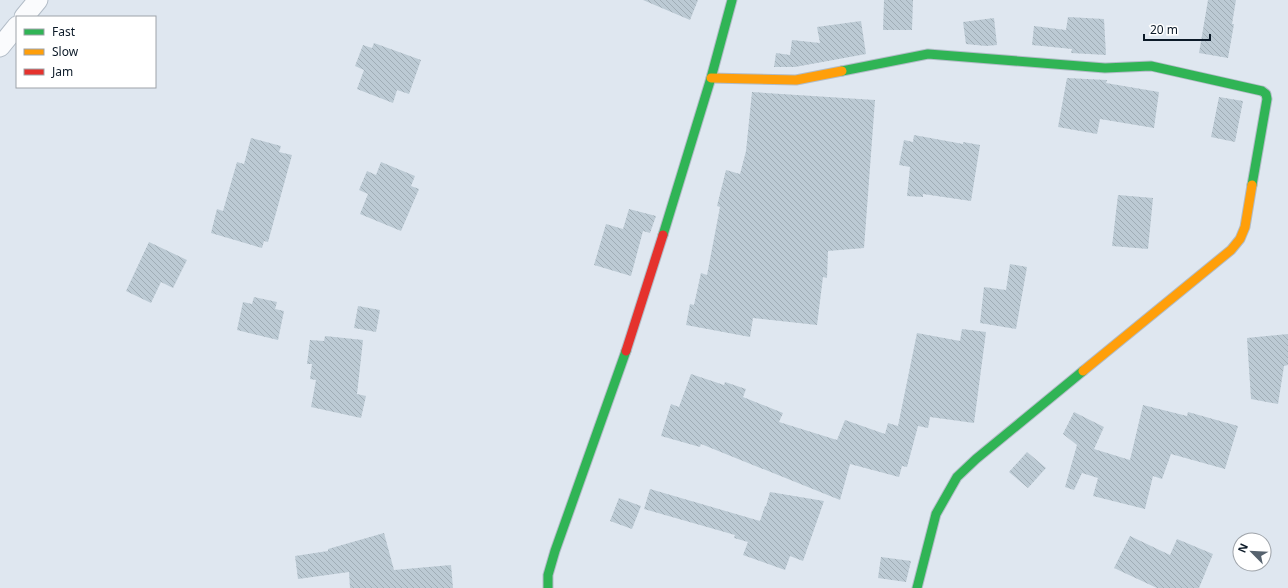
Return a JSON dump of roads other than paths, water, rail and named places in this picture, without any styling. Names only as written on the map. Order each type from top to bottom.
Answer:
[{"type":"street","points":[[25,16],[38,0]]},
{"type":"street","points":[[548,588],[548,576],[555,551],[634,329],[711,78],[732,0]]},
{"type":"street","points":[[0,47],[16,27]]},
{"type":"street","points":[[711,78],[796,80],[928,54],[1105,68],[1151,66],[1255,89],[1266,94],[1267,99],[1245,227],[1240,239],[1231,250],[982,454],[958,477],[936,514],[917,588]]}]
